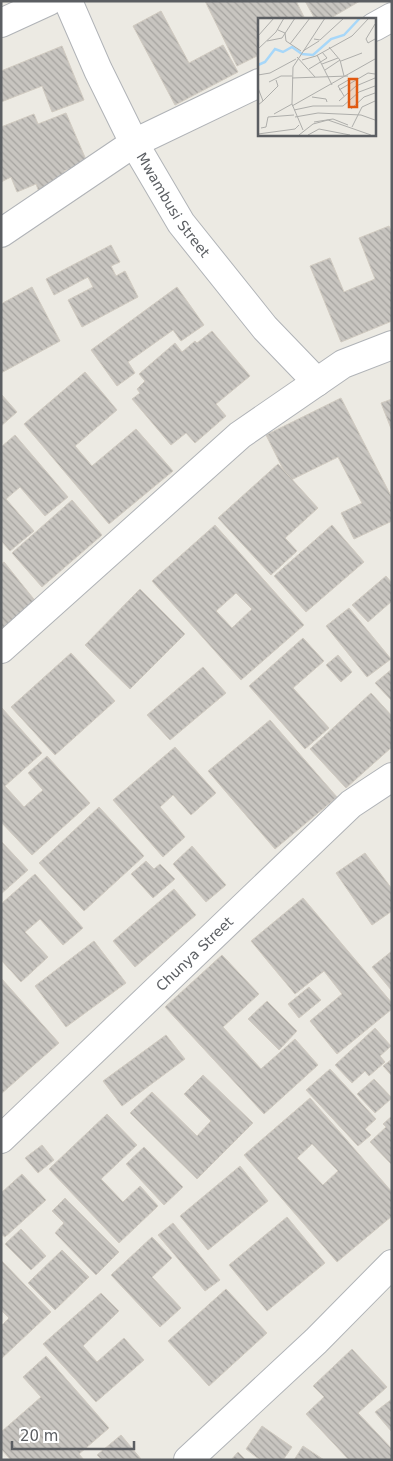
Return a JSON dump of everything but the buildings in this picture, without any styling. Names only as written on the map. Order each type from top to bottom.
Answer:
[{"type":"street","points":[[1,23],[49,1]]},
{"type":"street","name":"Mwambusi Street","points":[[68,1],[98,70],[134,143],[181,223],[264,328],[317,382]]},
{"type":"street","points":[[376,26],[392,16]]},
{"type":"street","points":[[1,233],[134,143],[258,83]]},
{"type":"street","points":[[1,649],[240,435],[343,364],[392,345]]},
{"type":"street","name":"Chunya Street","points":[[1,1139],[351,804],[392,777]]},
{"type":"street","points":[[188,1460],[316,1341],[392,1264]]}]
